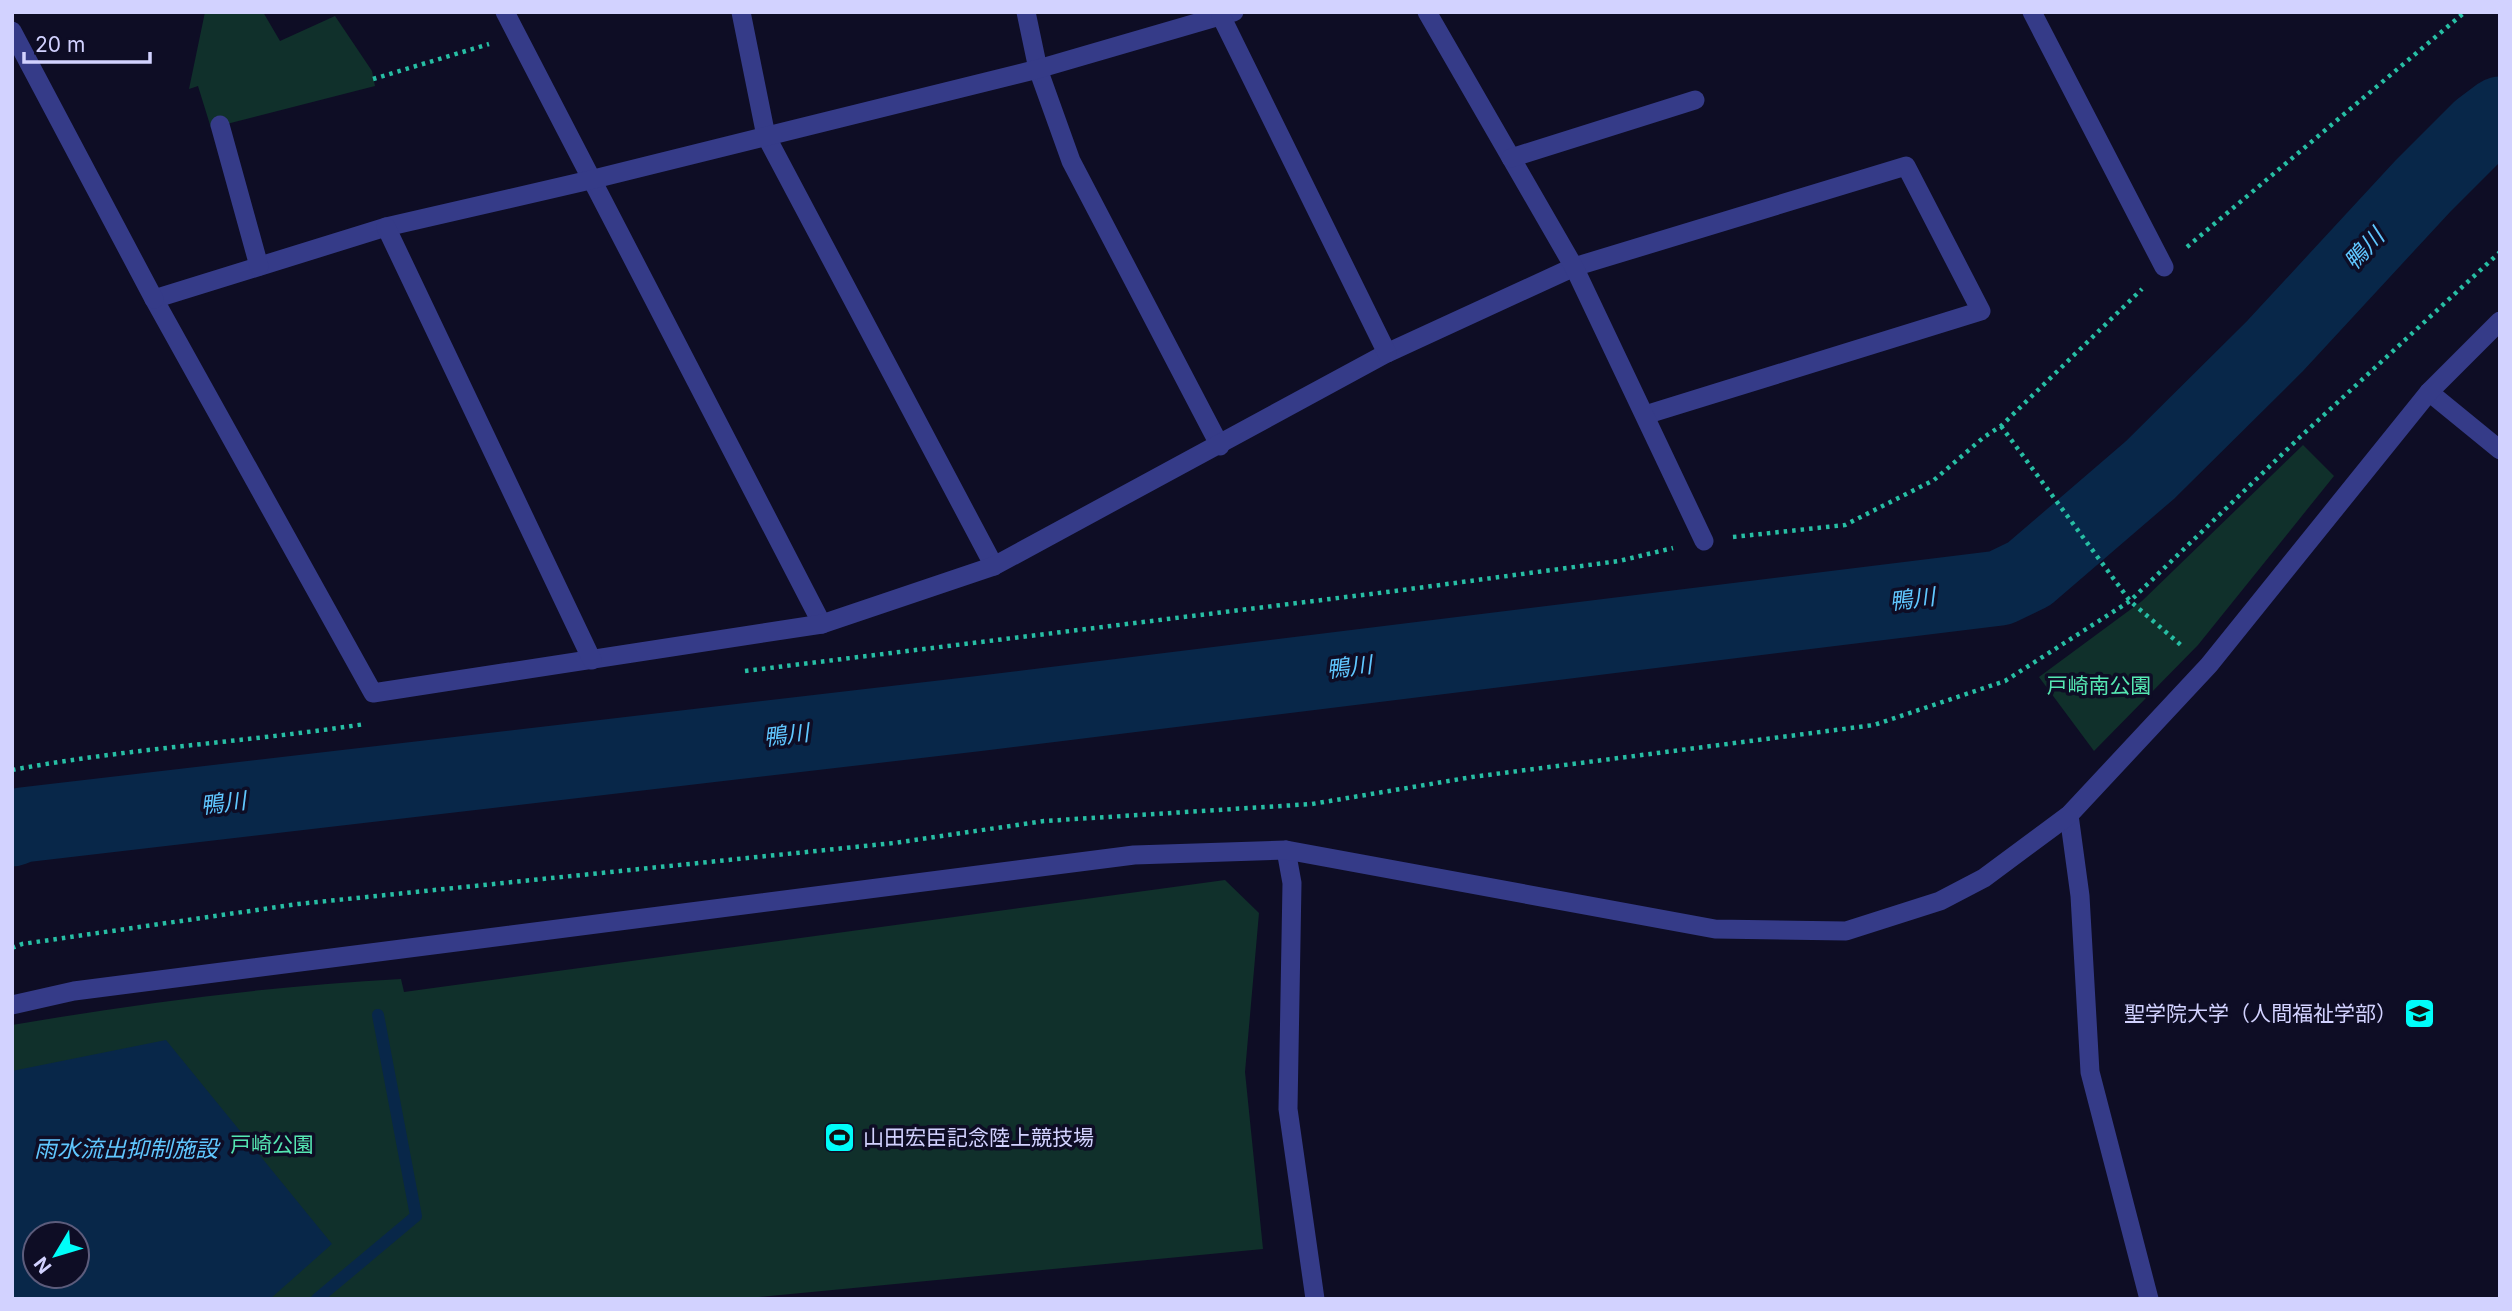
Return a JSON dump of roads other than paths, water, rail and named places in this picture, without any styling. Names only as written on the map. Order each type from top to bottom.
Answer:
[{"type":"street","points":[[505,12],[822,624]]},
{"type":"street","points":[[741,12],[766,136],[994,566]]},
{"type":"street","points":[[1026,12],[1038,69],[1071,161],[1220,446]]},
{"type":"street","points":[[1427,12],[1574,267],[1704,541]]},
{"type":"street","points":[[2032,12],[2164,267]]},
{"type":"street","points":[[154,299],[386,227],[590,180],[1038,69],[1227,14],[1387,353]]},
{"type":"street","points":[[12,31],[154,299],[373,693],[822,624],[994,566],[1220,446],[1387,353],[1574,267],[1906,166],[1981,311],[1646,415]]},
{"type":"street","points":[[1511,158],[1695,100]]},
{"type":"street","points":[[220,125],[259,267]]},
{"type":"street","points":[[386,227],[592,660]]},
{"type":"street","points":[[12,1005],[74,991],[1134,855],[1286,850],[1715,929],[1846,931],[1940,901],[1973,884],[2069,815],[2209,665],[2429,392],[2500,321]]},
{"type":"street","points":[[2429,392],[2500,450]]},
{"type":"street","points":[[2069,815],[2080,896],[2091,1072],[2149,1299]]},
{"type":"street","points":[[1286,850],[1292,883],[1288,1109],[1315,1299]]},
{"type":"water","name":"雨水流出抑制施設","points":[[166,1040],[332,1244],[270,1299],[12,1299],[12,1071]]},
{"type":"waterway","name":"鴨川","points":[[12,829],[22,825],[975,714],[2000,588],[2029,574],[2150,470],[2275,346],[2423,186],[2480,129],[2500,114]]},
{"type":"waterway","points":[[317,1299],[416,1216],[378,1015]]},
{"type":"place","name":"聖学院大学（人間福祉学部）","points":[[2420,1013]]},
{"type":"place","name":"山田宏臣記念陸上競技場","points":[[840,1137]]},
{"type":"park label","name":"戸崎南公園","points":[[2099,685]]},
{"type":"park label","name":"戸崎公園","points":[[272,1144]]}]
